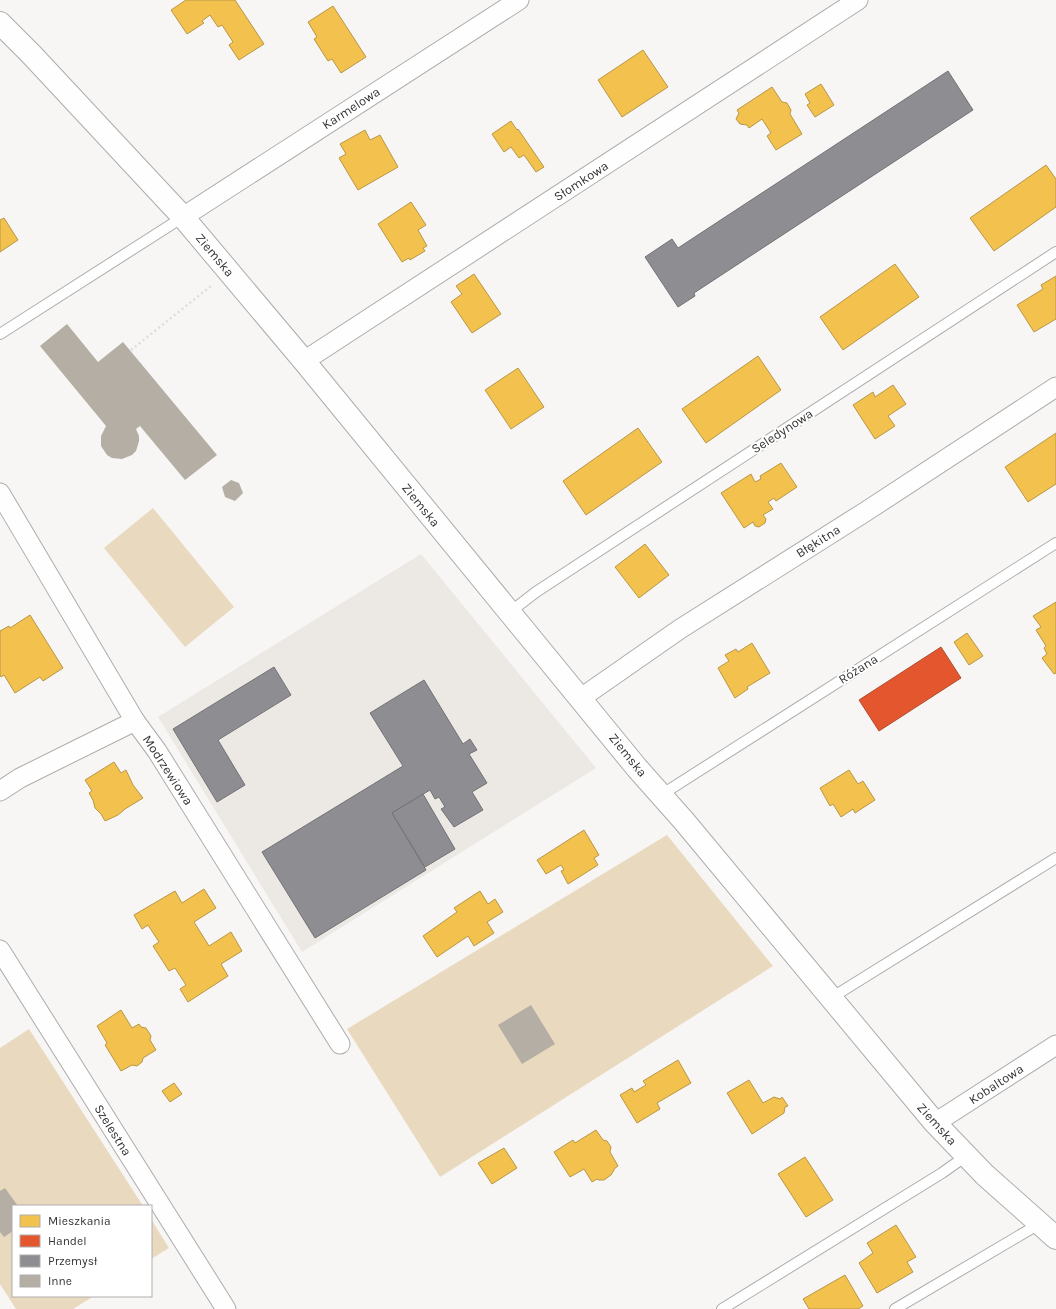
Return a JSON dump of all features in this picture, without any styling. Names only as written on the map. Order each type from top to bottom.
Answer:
[{"type":"street","name":"Karmelowa","points":[[183,217],[519,0]]},
{"type":"street","name":"Słomkowa","points":[[304,362],[858,0]]},
{"type":"street","name":"Ziemska","points":[[0,23],[31,54],[183,217],[661,795],[935,1123],[985,1175],[1056,1238]]},
{"type":"street","name":"Błękitna","points":[[581,698],[680,629],[858,516],[1056,387]]},
{"type":"street","name":"Modrzewiowa","points":[[0,493],[136,721],[340,1044]]},
{"type":"street","points":[[0,791],[20,778],[136,721]]},
{"type":"street","name":"Szelestna","points":[[0,950],[226,1309]]},
{"type":"street","name":"Kobaltowa","points":[[935,1123],[1056,1045]]},
{"type":"lane","points":[[0,334],[183,217]]},
{"type":"lane","name":"Seledynowa","points":[[510,612],[536,592],[1056,252]]},
{"type":"lane","name":"Różana","points":[[661,795],[1056,543]]},
{"type":"lane","points":[[831,998],[1056,858]]},
{"type":"lane","points":[[722,1309],[942,1173],[966,1156]]},
{"type":"lane","points":[[895,1309],[1039,1224]]},
{"type":"path","points":[[130,350],[216,282]]},
{"type":"shaded area","points":[[153,508],[234,607],[185,647],[104,548]]},
{"type":"shaded area","points":[[421,554],[596,768],[302,952],[158,717]]},
{"type":"shaded area","points":[[667,835],[773,966],[440,1177],[347,1029]]},
{"type":"shaded area","points":[[29,1029],[142,1205],[12,1205],[12,1297],[92,1297],[73,1309],[16,1309],[0,1284],[0,1048]]},
{"type":"shaded area","points":[[152,1221],[169,1248],[152,1258]]},
{"type":"building: Mieszkania","points":[[186,0],[235,0],[264,44],[239,60],[229,45],[233,42],[222,25],[218,27],[210,15],[202,21],[204,23],[187,34],[171,10]]},
{"type":"building: Mieszkania","points":[[333,6],[366,57],[341,73],[332,59],[328,61],[314,39],[317,37],[308,22]]},
{"type":"building: Mieszkania","points":[[643,50],[668,87],[622,117],[598,80]]},
{"type":"building: Mieszkania","points":[[821,84],[834,105],[815,117],[807,105],[810,103],[805,94]]},
{"type":"building: Mieszkania","points":[[772,87],[782,102],[787,103],[791,110],[790,114],[802,134],[776,150],[767,136],[771,133],[762,119],[749,128],[747,125],[740,124],[736,119],[739,113],[737,110]]},
{"type":"building: Mieszkania","points":[[511,121],[544,167],[536,172],[524,155],[519,158],[511,147],[504,152],[492,134]]},
{"type":"building: Mieszkania","points":[[365,130],[370,140],[380,135],[398,167],[358,190],[339,158],[346,154],[340,144]]},
{"type":"building: Mieszkania","points":[[1046,165],[1056,179],[1056,207],[994,251],[970,218]]},
{"type":"building: Mieszkania","points":[[411,202],[426,225],[418,230],[427,246],[423,248],[425,251],[410,260],[409,258],[402,262],[378,224]]},
{"type":"building: Mieszkania","points":[[4,218],[18,240],[0,252],[0,220]]},
{"type":"building: Mieszkania","points":[[895,264],[919,297],[843,350],[820,317]]},
{"type":"building: Mieszkania","points":[[474,274],[501,314],[472,333],[451,302],[462,294],[456,286]]},
{"type":"building: Mieszkania","points":[[1056,276],[1056,319],[1034,332],[1017,305],[1043,289],[1041,285]]},
{"type":"building: Mieszkania","points":[[758,356],[781,390],[706,443],[682,409]]},
{"type":"building: Mieszkania","points":[[518,368],[544,407],[511,429],[485,390]]},
{"type":"building: Mieszkania","points":[[893,385],[906,404],[888,416],[895,426],[875,439],[853,405],[873,392],[875,397]]},
{"type":"building: Mieszkania","points":[[638,428],[662,462],[586,515],[563,481]]},
{"type":"building: Mieszkania","points":[[1056,433],[1056,484],[1028,502],[1005,467]]},
{"type":"building: Mieszkania","points":[[781,463],[797,487],[776,501],[774,498],[768,502],[773,509],[763,515],[766,519],[765,523],[759,527],[755,526],[753,522],[744,528],[721,493],[751,474],[755,482],[761,479],[760,476]]},
{"type":"building: Mieszkania","points":[[645,544],[669,575],[639,598],[615,567]]},
{"type":"building: Mieszkania","points":[[1056,602],[1056,673],[1054,674],[1042,658],[1047,654],[1044,648],[1046,646],[1036,630],[1041,627],[1033,616]]},
{"type":"building: Mieszkania","points":[[30,615],[63,668],[43,681],[40,677],[15,693],[4,675],[1,677],[0,675],[0,631],[9,626],[10,628]]},
{"type":"building: Mieszkania","points":[[967,633],[983,656],[969,665],[954,642]]},
{"type":"building: Mieszkania","points":[[752,643],[770,673],[747,687],[748,689],[735,698],[718,668],[729,661],[725,655],[736,649],[738,652]]},
{"type":"building: Mieszkania","points":[[114,762],[121,773],[126,770],[133,785],[143,798],[118,815],[105,821],[95,808],[89,793],[92,791],[85,780]]},
{"type":"building: Mieszkania","points":[[849,770],[858,784],[863,781],[875,800],[855,813],[853,809],[841,817],[833,804],[830,806],[820,788]]},
{"type":"building: Mieszkania","points":[[584,830],[599,855],[594,858],[598,865],[568,884],[561,871],[564,870],[561,865],[546,874],[537,860]]},
{"type":"building: Mieszkania","points":[[204,889],[216,908],[194,922],[209,946],[231,932],[242,951],[221,964],[228,976],[188,1002],[180,989],[186,985],[175,968],[169,971],[153,946],[159,942],[148,925],[142,929],[134,915],[175,891],[182,903]]},
{"type":"building: Mieszkania","points":[[480,891],[488,904],[495,899],[503,912],[487,922],[494,933],[474,946],[468,936],[437,957],[423,936],[457,912],[454,908]]},
{"type":"building: Mieszkania","points":[[121,1010],[132,1028],[139,1024],[141,1027],[146,1028],[151,1036],[150,1040],[156,1050],[143,1058],[142,1062],[137,1066],[132,1065],[121,1071],[105,1045],[107,1043],[97,1026]]},
{"type":"building: Mieszkania","points":[[678,1060],[691,1083],[657,1103],[660,1109],[637,1123],[620,1095],[632,1088],[634,1092],[646,1085],[643,1081]]},
{"type":"building: Mieszkania","points":[[749,1080],[763,1103],[774,1097],[780,1099],[782,1097],[788,1106],[785,1107],[784,1113],[752,1134],[727,1093]]},
{"type":"building: Mieszkania","points":[[174,1083],[182,1094],[170,1102],[162,1091]]},
{"type":"building: Mieszkania","points":[[596,1130],[603,1140],[607,1141],[611,1147],[610,1152],[618,1166],[614,1169],[611,1175],[604,1180],[597,1179],[592,1182],[584,1169],[570,1177],[554,1152],[573,1140],[575,1143]]},
{"type":"building: Mieszkania","points":[[504,1148],[517,1168],[492,1184],[478,1163]]},
{"type":"building: Mieszkania","points":[[805,1157],[833,1200],[806,1217],[778,1174]]},
{"type":"building: Mieszkania","points":[[896,1225],[916,1257],[907,1262],[913,1272],[877,1293],[859,1263],[873,1253],[867,1243]]},
{"type":"building: Mieszkania","points":[[845,1275],[863,1306],[858,1309],[809,1309],[803,1299]]},
{"type":"building: Handel","points":[[941,647],[961,678],[879,731],[859,700]]},
{"type":"building: Przemysł","points":[[948,71],[973,110],[694,293],[695,296],[678,307],[645,257],[672,239],[678,248]]},
{"type":"building: Przemysł","points":[[274,667],[291,695],[218,740],[245,785],[217,802],[173,729]]},
{"type":"building: Przemysł","points":[[424,680],[463,744],[470,739],[477,750],[469,754],[487,783],[472,792],[483,810],[454,827],[441,809],[445,807],[439,797],[435,799],[430,790],[392,813],[426,870],[315,938],[262,852],[403,766],[370,713]]},
{"type":"building: Przemysł","points":[[423,794],[455,849],[425,867],[392,813]]},
{"type":"building: Inne","points":[[67,324],[98,362],[123,342],[217,455],[185,480],[140,426],[136,429],[139,436],[139,441],[136,451],[132,455],[122,459],[112,458],[107,455],[101,446],[101,436],[106,426],[40,346]]},
{"type":"building: Inne","points":[[231,480],[239,483],[243,493],[235,501],[225,497],[222,487]]},
{"type":"building: Inne","points":[[531,1005],[555,1044],[522,1064],[498,1025]]},
{"type":"building: Inne","points":[[5,1188],[17,1205],[12,1205],[12,1232],[4,1237],[0,1232],[0,1191]]}]
